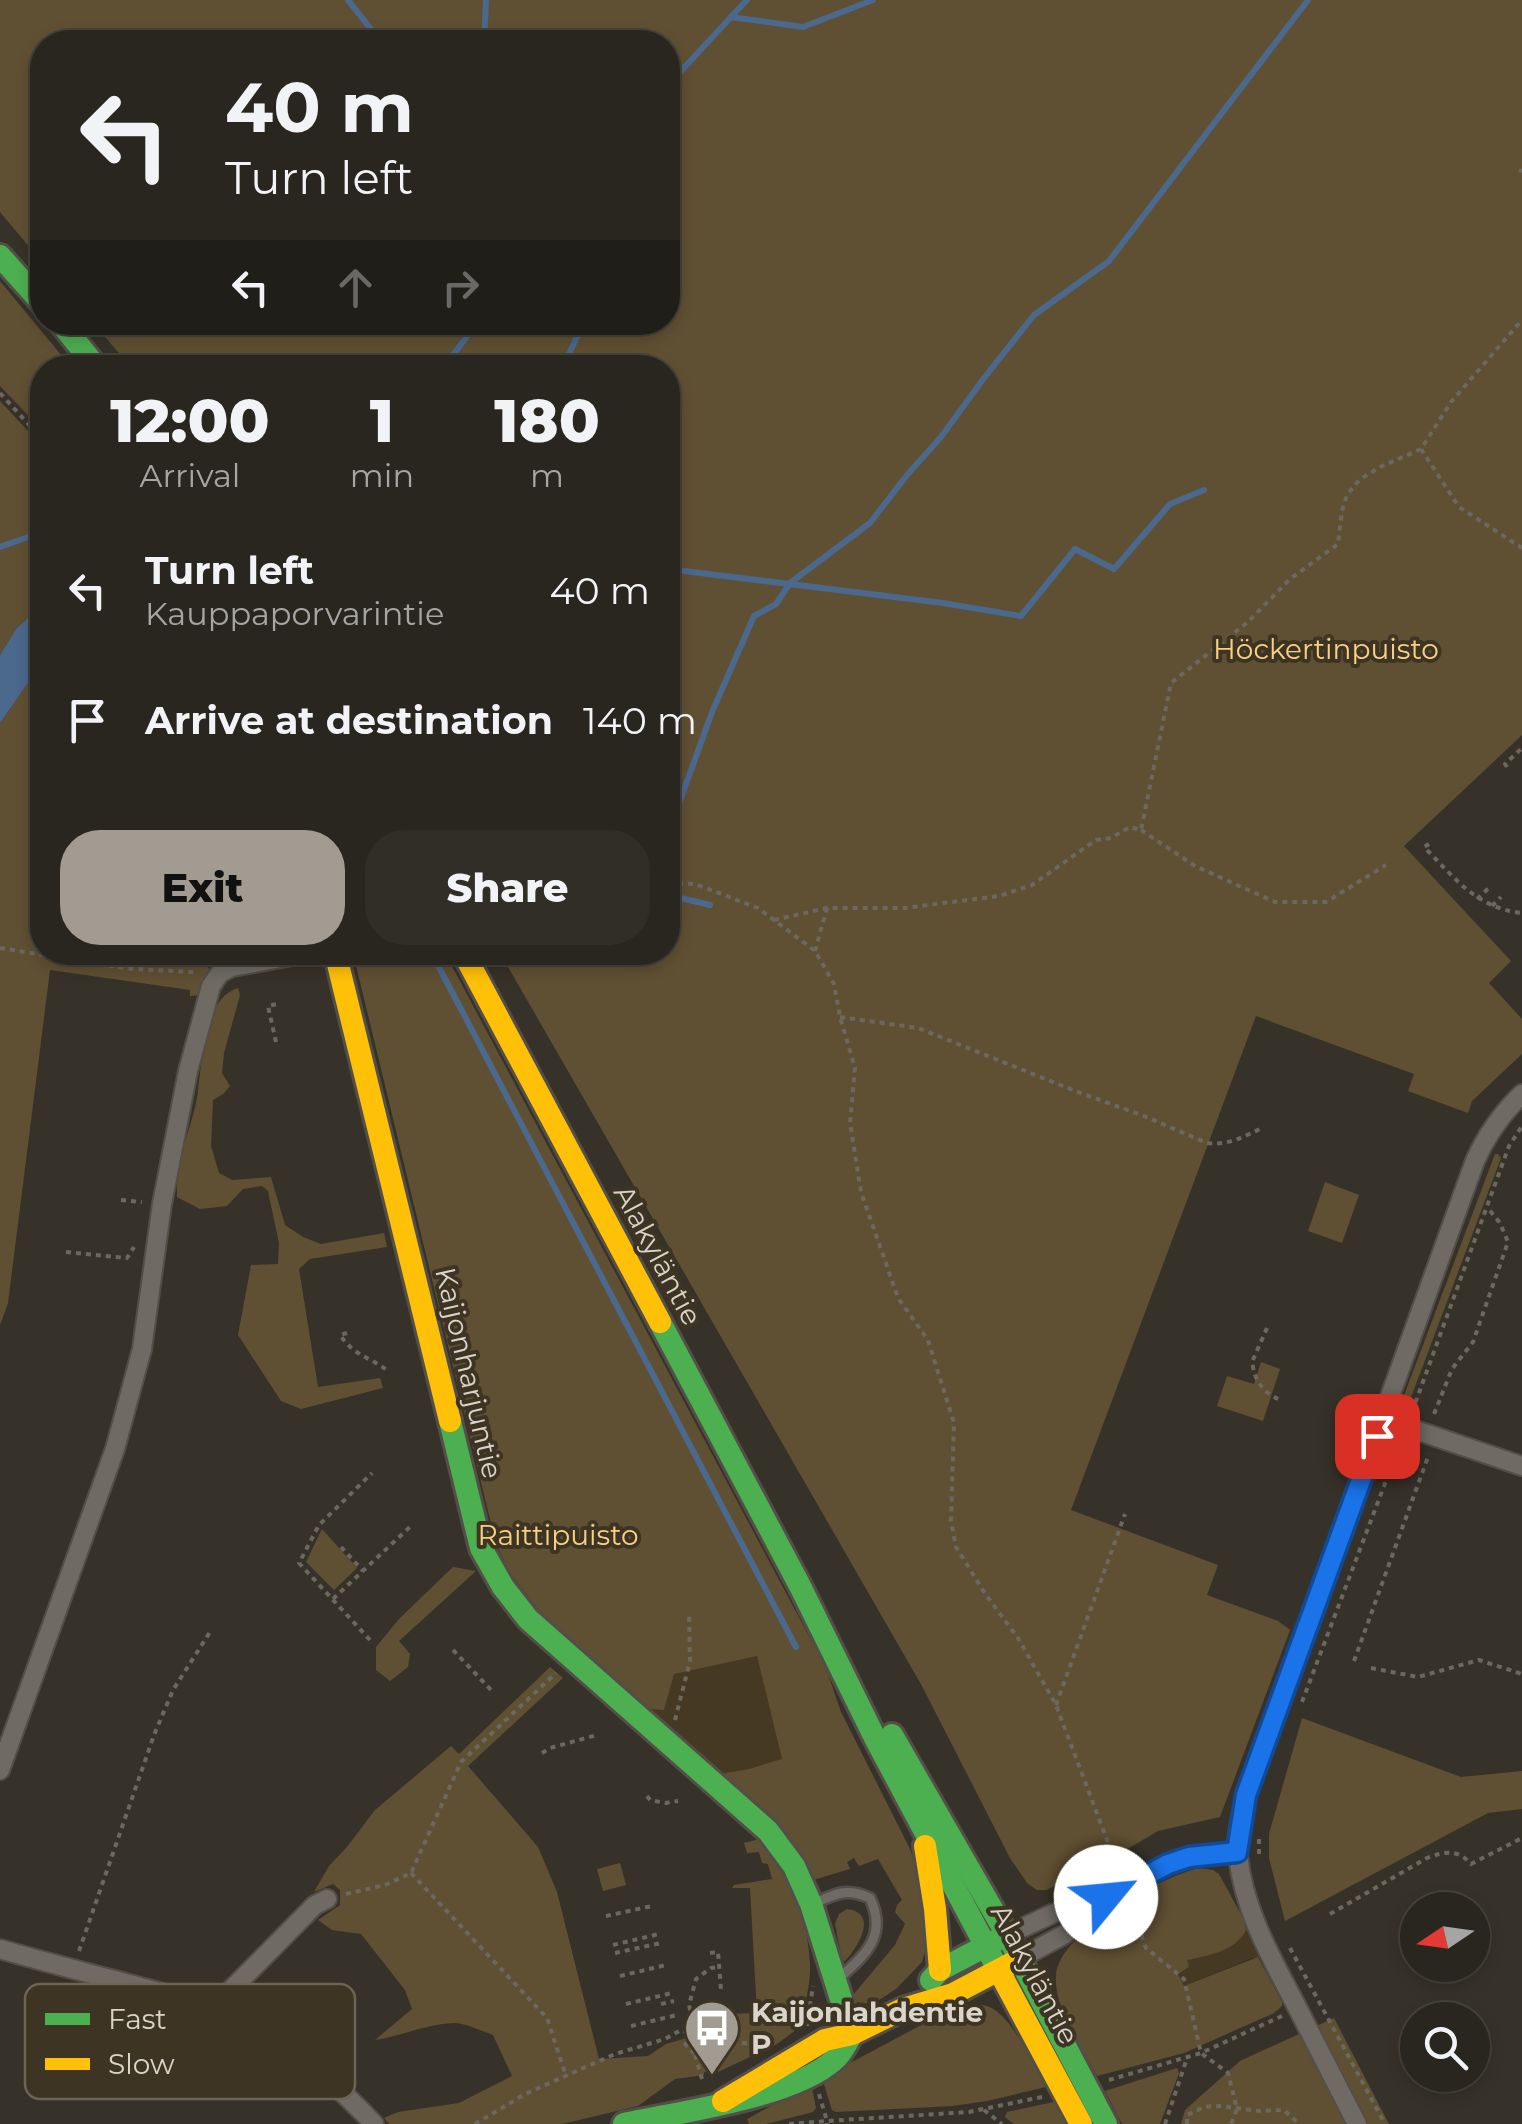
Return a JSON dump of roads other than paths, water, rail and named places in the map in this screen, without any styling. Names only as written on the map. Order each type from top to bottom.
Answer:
[{"type":"main road","points":[[0,256],[30,290]]},
{"type":"main road","points":[[70,335],[86,355]]},
{"type":"main road","name":"Kaijonharjuntie","points":[[337,965],[481,1548],[502,1586],[528,1620],[768,1831],[794,1866],[811,1904],[824,1980],[852,2034]]},
{"type":"main road","name":"Alakyläntie","points":[[470,965],[800,1586],[922,1826],[996,1941]]},
{"type":"main road","name":"Alakyläntie","points":[[800,1586],[890,1730],[996,1941],[1106,2124]]},
{"type":"main road","points":[[922,1826],[940,1970]]},
{"type":"main road","points":[[903,2008],[940,1970],[996,1941]]},
{"type":"main road","points":[[624,2124],[772,2092],[799,2059],[836,2059],[852,2034],[903,2008],[953,1994],[1009,1964]]},
{"type":"main road","name":"Alakyläntie","points":[[1009,1964],[1081,2124]]},
{"type":"street","points":[[0,1770],[129,1399],[142,1349],[162,1204],[188,1072],[211,986],[220,973],[243,965]]},
{"type":"street","points":[[1357,2124],[1265,1947],[1252,1914],[1237,1852],[1246,1795],[1475,1161],[1501,1114],[1522,1094]]},
{"type":"street","points":[[1384,1419],[1522,1466]]},
{"type":"street","points":[[996,1941],[1054,1912],[1106,1897],[1168,1864],[1189,1857],[1237,1852]]},
{"type":"street","points":[[1009,1964],[1065,1934],[1106,1897]]},
{"type":"street","points":[[237,1984],[315,1905],[327,1898]]},
{"type":"street","points":[[0,1949],[124,1984]]},
{"type":"street","points":[[348,2099],[374,2124]]},
{"type":"lane","points":[[811,1904],[855,1891],[870,1898],[877,1914],[873,1942],[856,1964],[824,1980]]},
{"type":"water","points":[[30,616],[30,680],[0,723],[0,655],[16,629]]},
{"type":"waterway","points":[[348,0],[372,30]]},
{"type":"waterway","points":[[485,30],[486,0]]},
{"type":"waterway","points":[[731,17],[747,0]]},
{"type":"waterway","points":[[680,72],[731,17],[803,27],[873,0]]},
{"type":"waterway","points":[[680,801],[712,712],[754,616],[776,604],[790,583],[870,523],[1034,315],[1109,261],[1308,0]]},
{"type":"waterway","points":[[453,355],[468,335]]},
{"type":"waterway","points":[[568,355],[578,335]]},
{"type":"waterway","points":[[680,570],[1021,616],[1075,549],[1114,569],[1170,504],[1204,490]]},
{"type":"waterway","points":[[0,547],[30,536]]},
{"type":"waterway","points":[[680,898],[710,905]]},
{"type":"waterway","points":[[438,965],[796,1647]]},
{"type":"place","name":"Kaijonlahdentie P","points":[[712,2077]]},
{"type":"park label","name":"Höckertinpuisto","points":[[1326,649]]},
{"type":"park label","name":"Raittipuisto","points":[[558,1535]]}]
